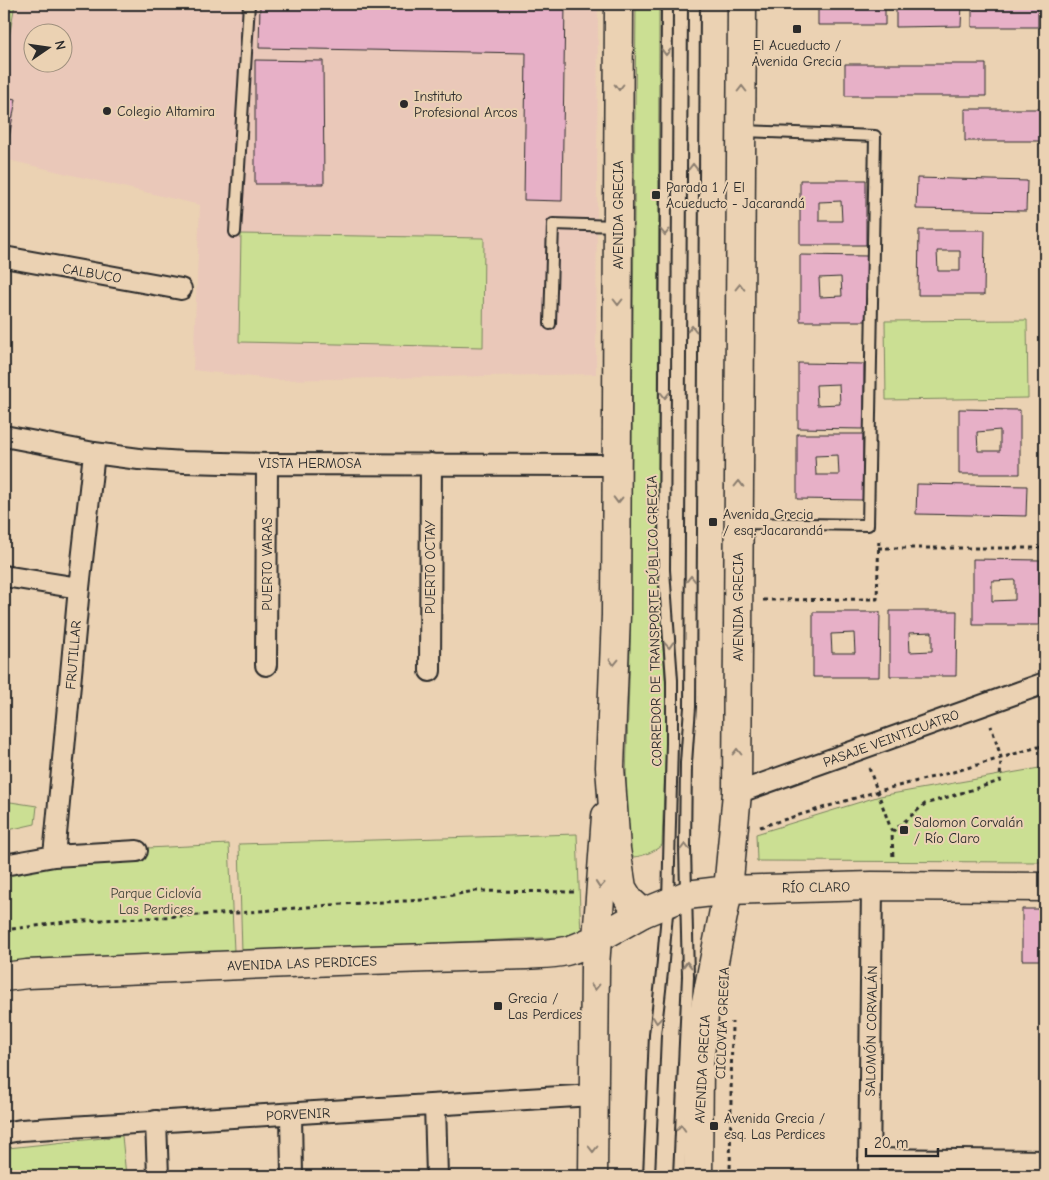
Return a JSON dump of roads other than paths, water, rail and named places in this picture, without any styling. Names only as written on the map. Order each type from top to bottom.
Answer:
[{"type":"main road","name":"AVENIDA GRECIA","points":[[593,1176],[593,1095],[599,888],[610,766],[616,615],[619,4]]},
{"type":"main road","name":"AVENIDA GRECIA","points":[[698,1176],[699,1065],[705,1007],[728,890],[737,793],[742,4]]},
{"type":"main road","points":[[610,766],[616,849],[622,888],[630,901],[642,914]]},
{"type":"main road","name":"RÍO CLARO","points":[[597,938],[642,914],[677,899],[728,890],[884,886],[1045,888]]},
{"type":"main road","name":"AVENIDA LAS PERDICES","points":[[4,977],[27,974],[336,961],[527,955],[568,951],[597,938]]},
{"type":"street","name":"CALBUCO","points":[[4,257],[181,289]]},
{"type":"street","name":"VISTA HERMOSA","points":[[4,436],[94,453],[184,462],[267,464],[618,464]]},
{"type":"street","name":"FRUTILLAR","points":[[54,856],[79,588],[94,453]]},
{"type":"street","name":"PUERTO VARAS","points":[[266,664],[267,464]]},
{"type":"street","name":"PUERTO OCTAY","points":[[430,671],[431,464]]},
{"type":"street","points":[[4,576],[79,588]]},
{"type":"street","name":"PASAJE VEINTICUATRO","points":[[737,793],[1045,683]]},
{"type":"street","points":[[4,865],[54,856],[137,851]]},
{"type":"street","name":"SALOMÓN CORVALÁN","points":[[869,1168],[884,886]]},
{"type":"street","name":"PORVENIR","points":[[4,1133],[21,1130],[156,1121],[593,1095]]},
{"type":"street","points":[[435,1105],[436,1176]]},
{"type":"street","points":[[291,1114],[292,1176]]},
{"type":"street","points":[[156,1121],[158,1176]]},
{"type":"street","points":[[869,1168],[1045,1161]]},
{"type":"lane","points":[[235,232],[249,4]]},
{"type":"lane","name":"CORREDOR DE TRANSPORTE PÚBLICO GRECIA","points":[[667,4],[664,570],[672,680],[677,899],[687,1000],[679,1176]]},
{"type":"lane","name":"CORREDOR DE TRANSPORTE PÚBLICO GRECIA","points":[[649,1176],[655,1035],[662,972],[685,848],[686,772],[690,707],[694,4]]},
{"type":"lane","points":[[738,523],[868,525],[875,136],[742,131]]},
{"type":"lane","points":[[550,324],[553,224],[618,226]]},
{"type":"place","name":"El Acueducto / Avenida Grecia","points":[[797,29]]},
{"type":"place","name":"Instituto Profesional Arcos","points":[[404,104]]},
{"type":"place","name":"Colegio Altamira","points":[[107,111]]},
{"type":"place","name":"Parada 1 / El Acueducto - Jacarandá","points":[[656,195]]},
{"type":"place","name":"Avenida Grecia / esq. Jacarandá","points":[[713,522]]},
{"type":"place","name":"Salomon Corvalán / Río Claro","points":[[904,830]]},
{"type":"place","name":"Grecia / Las Perdices","points":[[498,1006]]},
{"type":"place","name":"Avenida Grecia / esq. Las Perdices","points":[[714,1126]]},
{"type":"park label","name":"Parque Ciclovía Las Perdices","points":[[156,902]]}]
